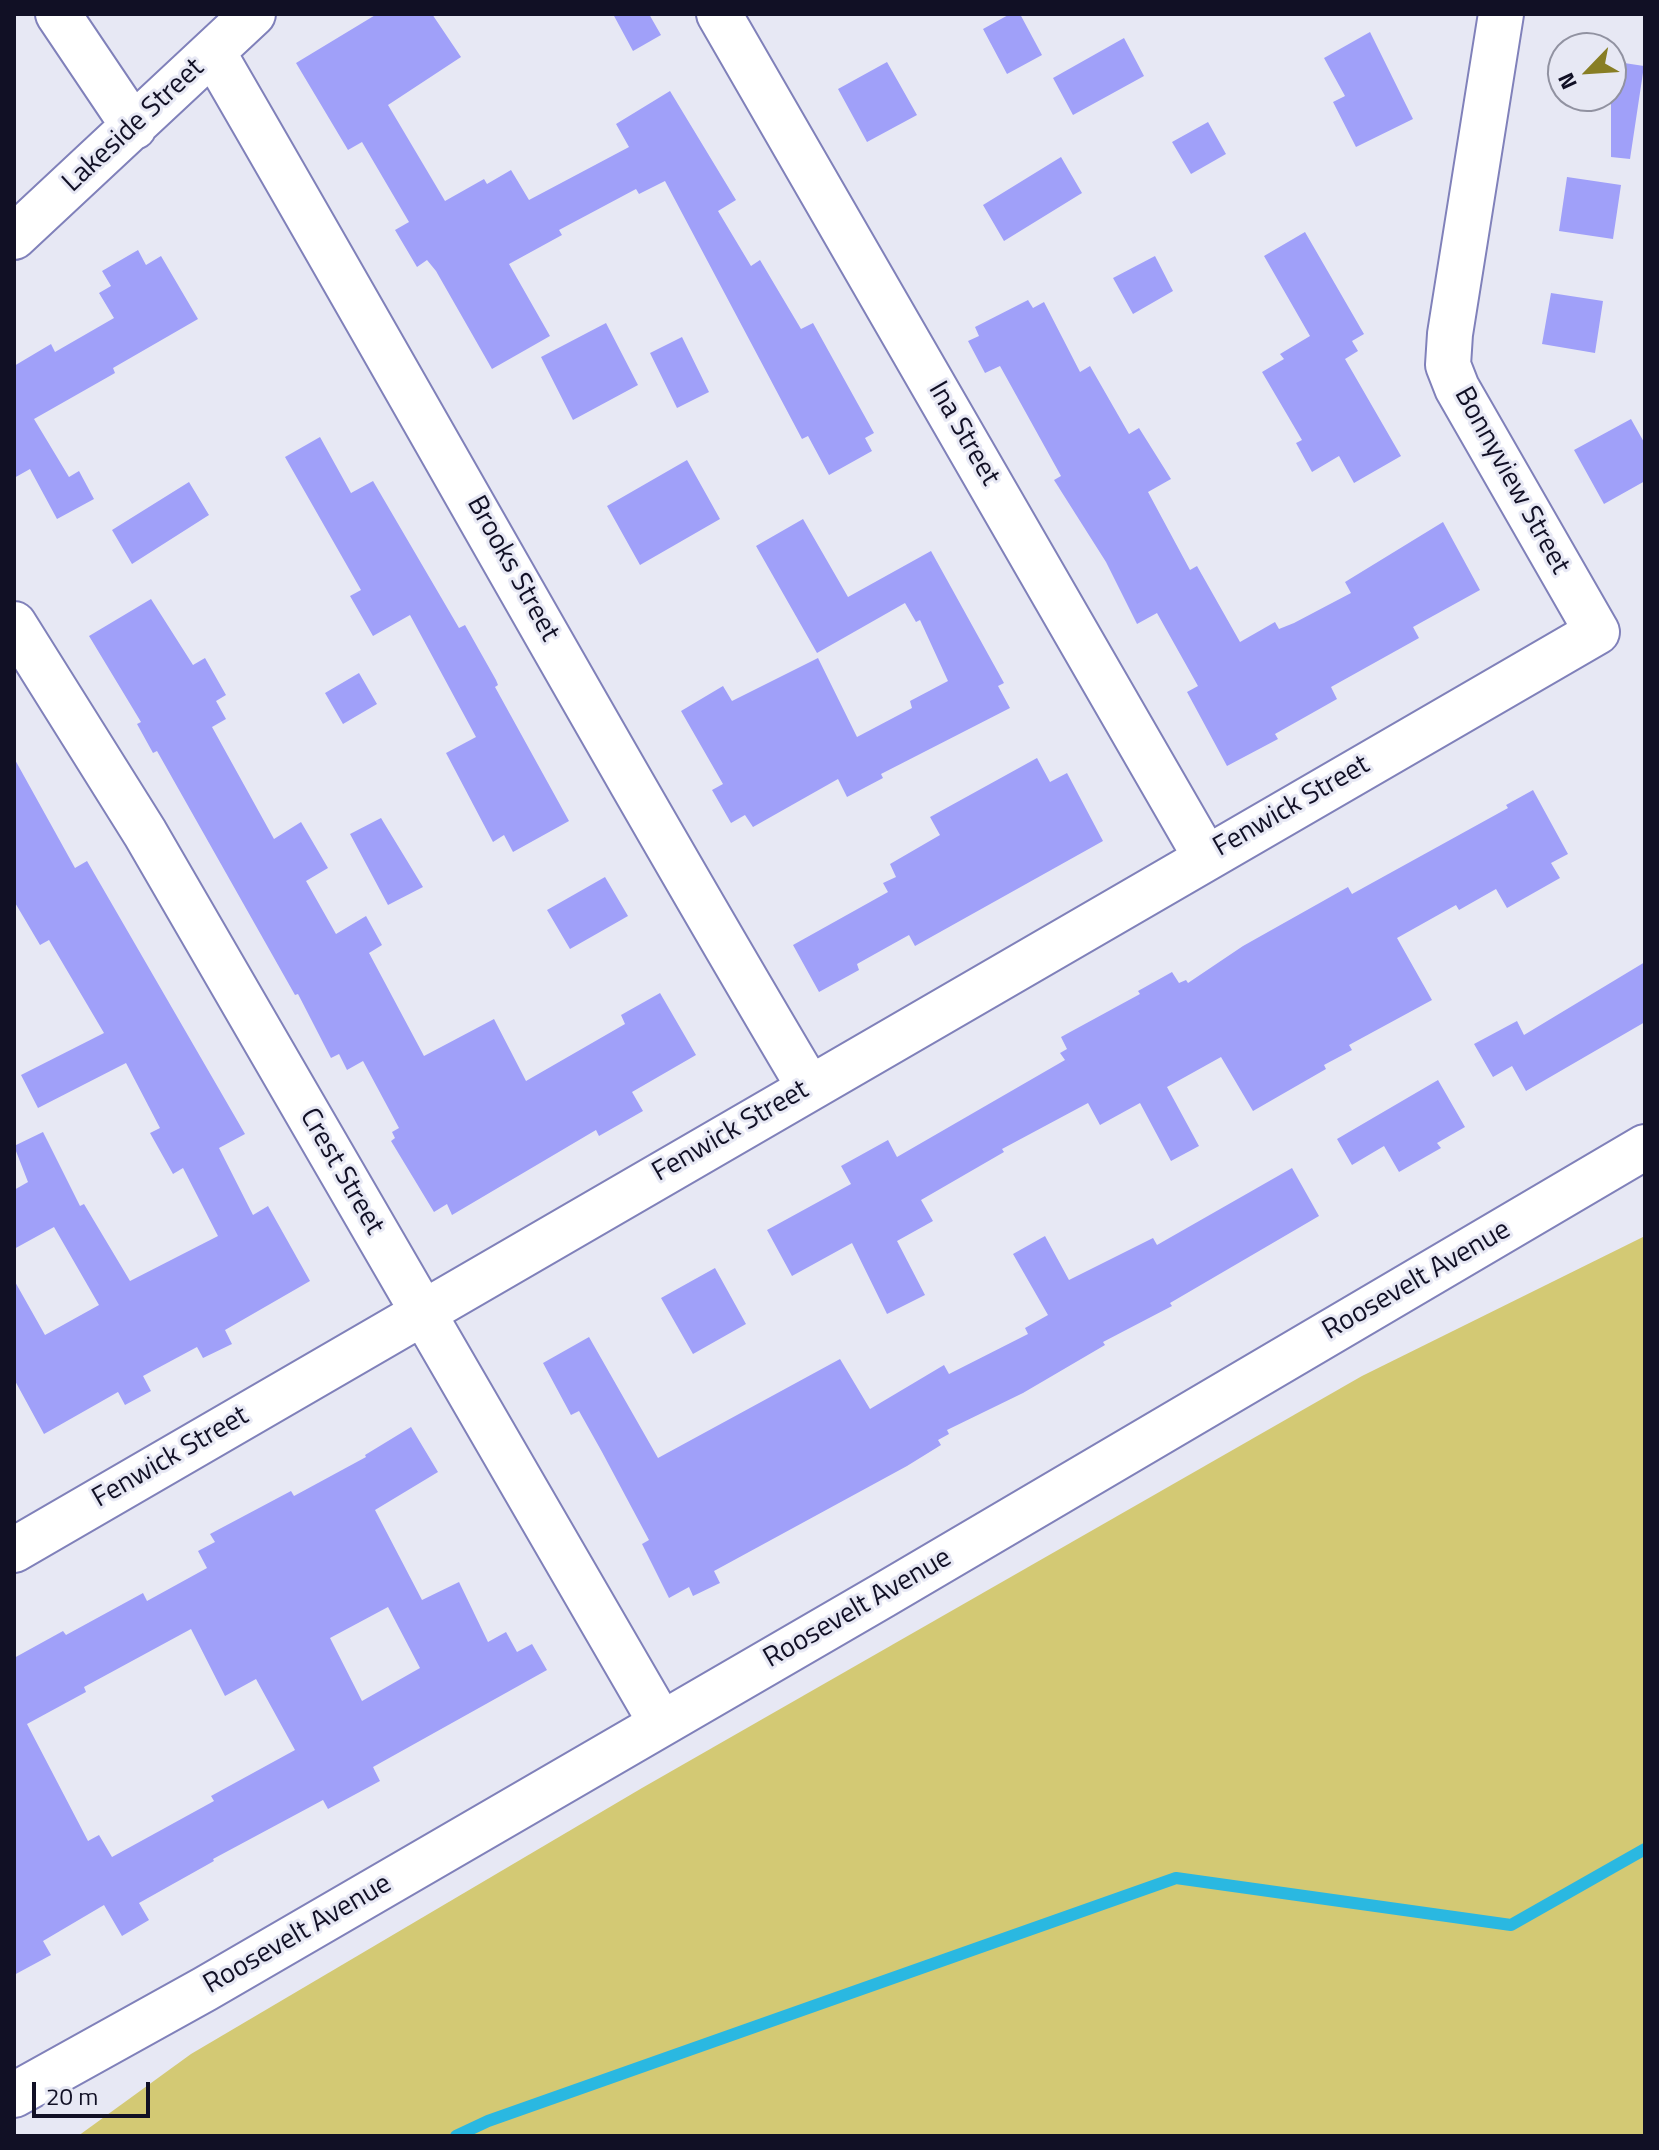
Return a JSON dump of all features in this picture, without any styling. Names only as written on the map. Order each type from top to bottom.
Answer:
[{"type":"street","points":[[58,14],[134,127]]},
{"type":"street","name":"Lakeside Street","points":[[14,237],[253,14]]},
{"type":"street","name":"Ina Street","points":[[719,14],[1205,856]]},
{"type":"street","name":"Bonnyview Street","points":[[1450,717],[1597,632],[1485,441],[1448,365],[1450,334],[1501,14]]},
{"type":"street","name":"Brooks Street","points":[[213,52],[481,514],[688,884],[809,1087]]},
{"type":"street","name":"Crest Street","points":[[14,624],[145,833],[661,1723]]},
{"type":"street","name":"Fenwick Street","points":[[19,1535],[422,1313],[1205,856],[1450,717]]},
{"type":"street","name":"Roosevelt Avenue","points":[[14,2095],[218,1982],[1645,1147]]},
{"type":"street","name":"Roosevelt Avenue","points":[[14,2115],[68,2065]]},
{"type":"shaded area","points":[[1645,1236],[1645,2136],[78,2136],[191,2054],[642,1788],[1362,1376]]},
{"type":"building","points":[[377,14],[432,14],[461,57],[388,105],[445,201],[484,179],[487,184],[511,170],[529,200],[629,147],[616,124],[670,91],[736,200],[718,211],[751,266],[760,260],[801,329],[813,323],[874,433],[865,438],[872,451],[829,475],[808,436],[802,439],[665,181],[639,194],[636,189],[559,230],[562,235],[509,264],[550,336],[492,369],[436,271],[427,260],[417,267],[395,230],[409,222],[362,142],[348,150],[296,63]]},
{"type":"building","points":[[613,14],[649,14],[661,35],[633,51]]},
{"type":"building","points":[[1010,14],[1020,14],[1042,55],[1007,74],[983,29]]},
{"type":"building","points":[[1370,32],[1413,119],[1356,147],[1333,102],[1345,96],[1324,58]]},
{"type":"building","points":[[1124,38],[1144,76],[1073,115],[1053,78]]},
{"type":"building","points":[[887,62],[917,115],[867,142],[838,89]]},
{"type":"building","points":[[1627,63],[1644,66],[1630,159],[1611,157],[1611,112],[1627,112]]},
{"type":"building","points":[[1208,122],[1226,154],[1191,174],[1172,142]]},
{"type":"building","points":[[1061,157],[1082,193],[1004,241],[983,205]]},
{"type":"building","points":[[1567,177],[1621,185],[1613,239],[1559,231]]},
{"type":"building","points":[[1305,232],[1364,334],[1352,341],[1358,351],[1345,359],[1401,456],[1354,483],[1339,456],[1312,472],[1296,443],[1302,440],[1262,372],[1284,359],[1280,354],[1310,336],[1264,256]]},
{"type":"building","points":[[138,250],[146,265],[161,256],[198,319],[113,368],[115,373],[34,419],[69,477],[79,471],[94,499],[57,519],[30,469],[14,478],[14,366],[51,344],[55,352],[114,318],[99,293],[111,286],[102,271]]},
{"type":"building","points":[[1155,256],[1173,291],[1133,314],[1113,278]]},
{"type":"building","points":[[1551,293],[1603,301],[1595,353],[1542,344]]},
{"type":"building","points":[[1028,300],[1033,308],[1044,302],[1080,372],[1090,366],[1129,434],[1139,428],[1171,479],[1148,492],[1190,570],[1197,566],[1240,642],[1275,622],[1279,629],[1294,623],[1351,593],[1345,582],[1443,522],[1480,590],[1413,627],[1419,638],[1331,687],[1337,699],[1275,734],[1278,739],[1227,766],[1187,692],[1198,686],[1157,613],[1137,624],[1106,562],[1054,480],[1061,476],[1000,366],[985,373],[968,341],[979,336],[975,327]]},
{"type":"building","points":[[606,323],[638,385],[573,420],[541,357]]},
{"type":"building","points":[[682,337],[709,392],[677,408],[650,353]]},
{"type":"building","points":[[1631,419],[1645,444],[1645,481],[1604,504],[1574,450]]},
{"type":"building","points":[[320,437],[351,493],[373,481],[459,628],[465,625],[496,680],[498,685],[495,687],[569,821],[513,852],[504,835],[493,842],[446,753],[476,737],[410,615],[373,636],[350,596],[361,590],[285,457]]},
{"type":"building","points":[[687,460],[720,519],[640,565],[607,506]]},
{"type":"building","points":[[189,482],[209,515],[132,564],[112,530]]},
{"type":"building","points":[[803,519],[848,597],[931,551],[1004,683],[998,686],[1010,708],[881,774],[883,778],[847,797],[838,779],[753,827],[745,815],[731,823],[712,790],[723,784],[681,711],[723,686],[732,701],[818,658],[857,737],[912,708],[910,701],[948,681],[920,620],[916,622],[905,603],[817,653],[756,546]]},
{"type":"building","points":[[151,599],[193,665],[205,658],[226,695],[216,701],[226,719],[212,727],[274,839],[301,822],[328,868],[306,881],[336,934],[366,916],[382,945],[369,953],[424,1056],[494,1019],[526,1081],[625,1024],[621,1015],[660,993],[696,1055],[632,1092],[643,1111],[599,1136],[596,1130],[452,1215],[447,1204],[434,1212],[391,1141],[395,1138],[392,1132],[399,1128],[363,1061],[347,1070],[339,1054],[331,1058],[298,994],[295,995],[157,751],[153,753],[137,724],[141,722],[89,636]]},
{"type":"building","points":[[359,673],[377,704],[343,724],[325,693]]},
{"type":"building","points":[[14,758],[75,868],[87,861],[245,1134],[219,1148],[253,1215],[268,1206],[310,1281],[225,1330],[232,1344],[203,1358],[197,1347],[143,1376],[151,1391],[125,1405],[118,1392],[44,1434],[14,1379],[14,1280],[45,1335],[99,1305],[54,1227],[14,1249],[14,1190],[28,1182],[14,1146],[43,1132],[80,1206],[84,1204],[130,1281],[218,1236],[183,1168],[173,1174],[150,1133],[160,1128],[126,1063],[38,1108],[21,1075],[104,1033],[49,940],[40,945],[14,901]]},
{"type":"building","points":[[1037,758],[1050,782],[1067,773],[1103,841],[915,946],[909,935],[857,964],[859,970],[819,992],[793,945],[888,892],[883,883],[896,877],[890,864],[940,835],[930,817]]},
{"type":"building","points":[[1533,790],[1568,854],[1551,863],[1560,878],[1507,908],[1496,889],[1459,910],[1456,905],[1397,938],[1432,1000],[1349,1045],[1352,1050],[1324,1065],[1326,1069],[1253,1111],[1221,1057],[1167,1087],[1199,1146],[1171,1161],[1140,1103],[1100,1125],[1088,1103],[1002,1149],[1004,1152],[921,1200],[933,1221],[897,1241],[925,1295],[887,1314],[852,1243],[792,1276],[767,1230],[851,1184],[841,1166],[888,1140],[897,1157],[1065,1060],[1060,1053],[1067,1049],[1061,1037],[1140,994],[1138,991],[1172,972],[1179,983],[1186,980],[1188,983],[1243,946],[1348,887],[1352,894],[1508,808],[1506,805]]},
{"type":"building","points":[[381,818],[423,887],[388,905],[350,834]]},
{"type":"building","points":[[605,877],[628,916],[570,949],[547,910]]},
{"type":"building","points":[[1645,962],[1645,1022],[1526,1091],[1512,1066],[1493,1077],[1474,1044],[1517,1021],[1524,1035]]},
{"type":"building","points":[[1438,1080],[1465,1127],[1437,1143],[1441,1148],[1399,1172],[1384,1146],[1352,1165],[1337,1139]]},
{"type":"building","points":[[1292,1168],[1319,1216],[1170,1303],[1172,1306],[1103,1342],[1105,1345],[1023,1393],[947,1430],[949,1434],[938,1440],[941,1445],[907,1466],[714,1571],[720,1583],[693,1596],[689,1587],[669,1598],[642,1544],[649,1540],[602,1452],[579,1411],[571,1415],[543,1363],[589,1337],[658,1458],[840,1359],[870,1409],[944,1365],[949,1374],[1028,1334],[1025,1328],[1048,1315],[1013,1254],[1045,1236],[1069,1280],[1153,1238],[1157,1245]]},
{"type":"building","points":[[715,1268],[746,1324],[693,1354],[661,1298]]},
{"type":"building","points":[[411,1427],[438,1472],[375,1510],[422,1600],[459,1582],[488,1642],[506,1632],[517,1652],[532,1644],[547,1670],[373,1767],[380,1781],[328,1809],[323,1800],[139,1903],[149,1920],[122,1936],[104,1905],[43,1941],[51,1955],[14,1975],[14,1658],[63,1631],[66,1635],[143,1593],[147,1601],[207,1568],[198,1551],[215,1542],[210,1534],[291,1491],[294,1496]],"holes":[[[388,1607],[420,1668],[362,1701],[330,1638]],[[191,1629],[225,1696],[256,1679],[295,1750],[211,1796],[214,1801],[112,1857],[99,1835],[88,1841],[27,1724],[86,1692],[84,1687]]]},
{"type":"waterway","points":[[456,2136],[488,2121],[1176,1878],[1511,1925],[1645,1849]]}]
